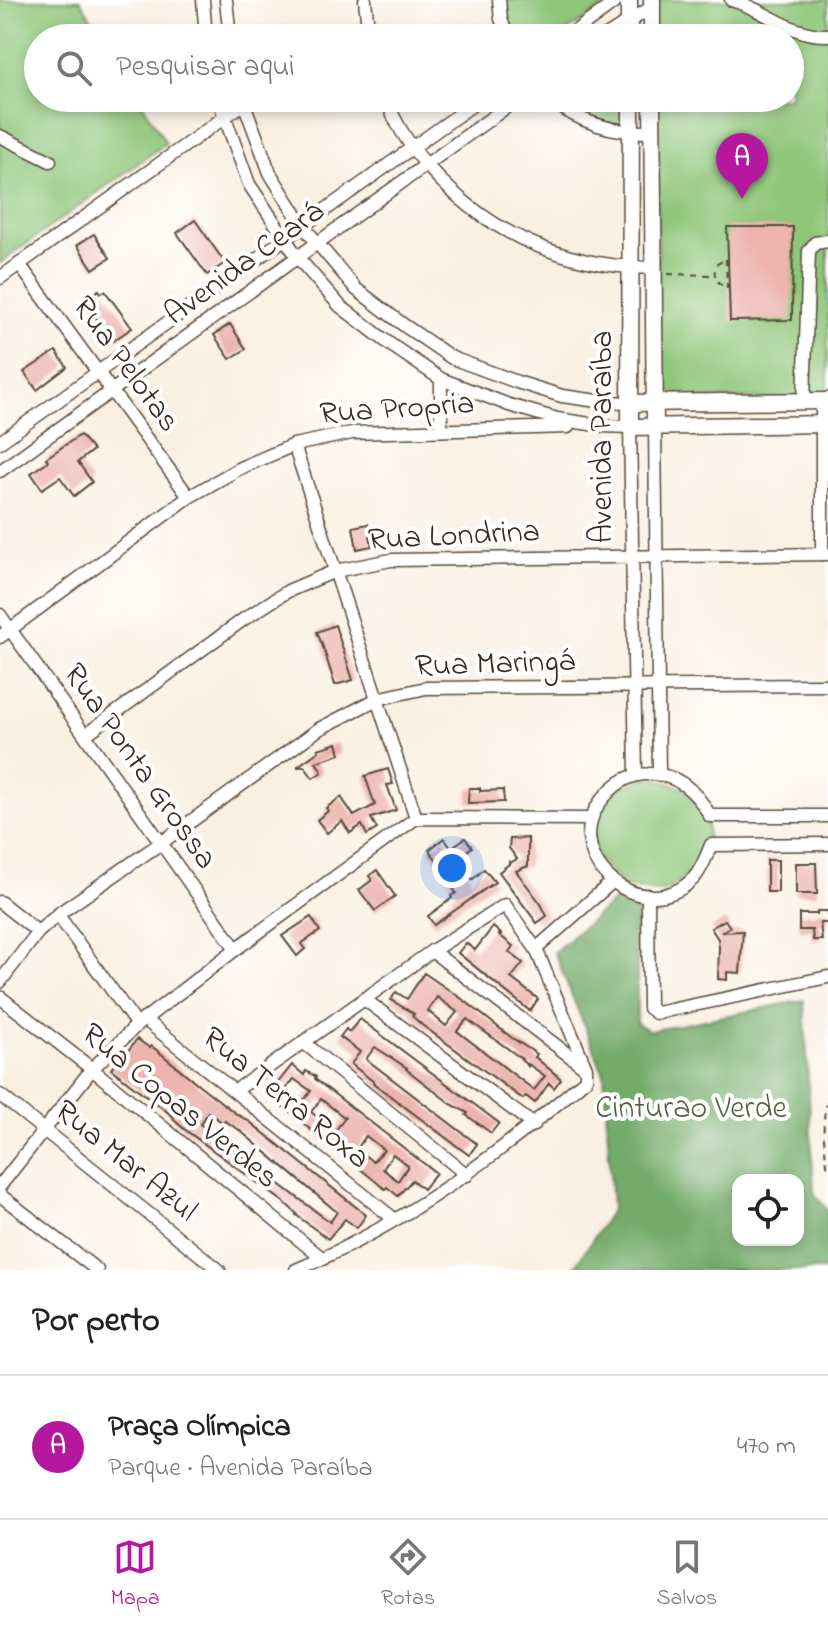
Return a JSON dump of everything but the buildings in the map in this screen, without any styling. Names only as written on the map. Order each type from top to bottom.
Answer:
[{"type":"main road","points":[[629,0],[629,24]]},
{"type":"main road","points":[[652,3],[652,24]]},
{"type":"main road","name":"Avenida Paraíba","points":[[630,427],[631,112]]},
{"type":"main road","name":"Avenida Paraíba","points":[[652,112],[655,427]]},
{"type":"main road","points":[[630,403],[825,401]]},
{"type":"main road","points":[[630,427],[824,424]]},
{"type":"street","points":[[203,0],[205,24]]},
{"type":"street","points":[[226,0],[229,24]]},
{"type":"street","points":[[365,0],[368,24]]},
{"type":"street","points":[[499,0],[503,24]]},
{"type":"street","points":[[585,24],[618,0]]},
{"type":"street","points":[[731,0],[784,24]]},
{"type":"street","points":[[623,24],[652,3]]},
{"type":"street","points":[[804,32],[828,35]]},
{"type":"street","points":[[222,112],[249,184],[298,258],[340,306],[441,379],[509,405],[557,419],[630,427]]},
{"type":"street","points":[[0,278],[230,112]]},
{"type":"street","points":[[246,112],[270,173],[303,226],[356,289],[452,358],[562,396],[630,403]]},
{"type":"street","points":[[391,112],[412,147],[451,192],[513,236],[591,262],[653,271]]},
{"type":"street","name":"Avenida Ceará","points":[[0,442],[462,112]]},
{"type":"street","name":"Avenida Ceará","points":[[0,471],[500,112]]},
{"type":"street","points":[[568,112],[596,125],[632,132],[652,132]]},
{"type":"street","points":[[0,136],[50,161]]},
{"type":"street","points":[[804,401],[809,251],[815,243],[828,241]]},
{"type":"street","name":"Rua Pelotas","points":[[19,264],[189,497]]},
{"type":"street","points":[[441,379],[441,430]]},
{"type":"street","points":[[825,401],[825,554]]},
{"type":"street","name":"Rua Propria","points":[[5,633],[189,497],[240,468],[294,445],[352,433],[603,426]]},
{"type":"street","name":"Avenida Paraíba","points":[[630,427],[636,775]]},
{"type":"street","name":"Avenida Paraíba","points":[[655,427],[659,774]]},
{"type":"street","points":[[294,445],[416,818]]},
{"type":"street","name":"Rua Londrina","points":[[85,735],[244,619],[288,591],[335,571],[391,560],[825,554]]},
{"type":"street","name":"Rua Ponta Grossa","points":[[0,615],[5,633],[85,735],[236,949]]},
{"type":"street","name":"Rua Maringá","points":[[0,982],[38,932],[58,915],[319,729],[377,699],[426,688],[828,685]]},
{"type":"street","points":[[828,816],[710,816],[691,789],[676,779],[659,774],[636,775],[613,787],[599,802],[589,831],[592,853],[602,872],[627,891],[648,895],[669,893],[688,883],[702,867],[711,845],[828,844]]},
{"type":"street","points":[[0,1186],[92,1069],[140,1022],[416,818],[591,819]]},
{"type":"street","points":[[536,949],[612,882]]},
{"type":"street","points":[[648,895],[649,1008],[656,1013],[828,977]]},
{"type":"street","points":[[0,902],[38,932]]},
{"type":"street","points":[[235,1091],[432,951],[505,905],[536,949],[586,1068],[586,1079],[534,1125],[467,1175],[323,1259],[296,1270]]},
{"type":"street","name":"Rua Terra Roxa","points":[[58,915],[140,1022],[235,1091],[394,1219]]},
{"type":"street","points":[[432,951],[586,1068]]},
{"type":"street","name":"Rua Copas Verdes","points":[[0,997],[323,1259]]},
{"type":"street","points":[[364,999],[534,1125]]},
{"type":"street","points":[[303,1042],[467,1175]]},
{"type":"street","name":"Rua Mar Azul","points":[[0,1095],[219,1270]]},
{"type":"street","points":[[0,1195],[97,1270]]},
{"type":"path","points":[[726,259],[727,289],[719,284],[715,275],[717,264],[726,259]]},
{"type":"path","points":[[653,271],[715,275]]},
{"type":"path","points":[[828,1101],[824,1129],[828,1171]]},
{"type":"green space","points":[[0,0],[80,0],[95,24],[24,24],[24,112],[147,112],[166,143],[0,263]]},
{"type":"green space","points":[[505,0],[613,0],[578,24],[507,24]]},
{"type":"green space","points":[[653,0],[828,0],[828,398],[661,400],[655,112],[804,112],[804,24],[654,24]]},
{"type":"green space","points":[[580,112],[626,112],[627,129],[597,122]]},
{"type":"green space","points":[[650,777],[686,789],[707,820],[708,845],[698,868],[667,890],[657,892],[625,887],[596,857],[593,825],[614,789]]},
{"type":"green space","name":"Cinturao Verde","points":[[615,900],[637,912],[637,1024],[650,1031],[804,1000],[814,1193],[828,1211],[828,1270],[573,1270],[612,1209],[604,1074],[554,952]]},
{"type":"place","name":"Praça Olímpica","points":[[742,199]]}]
